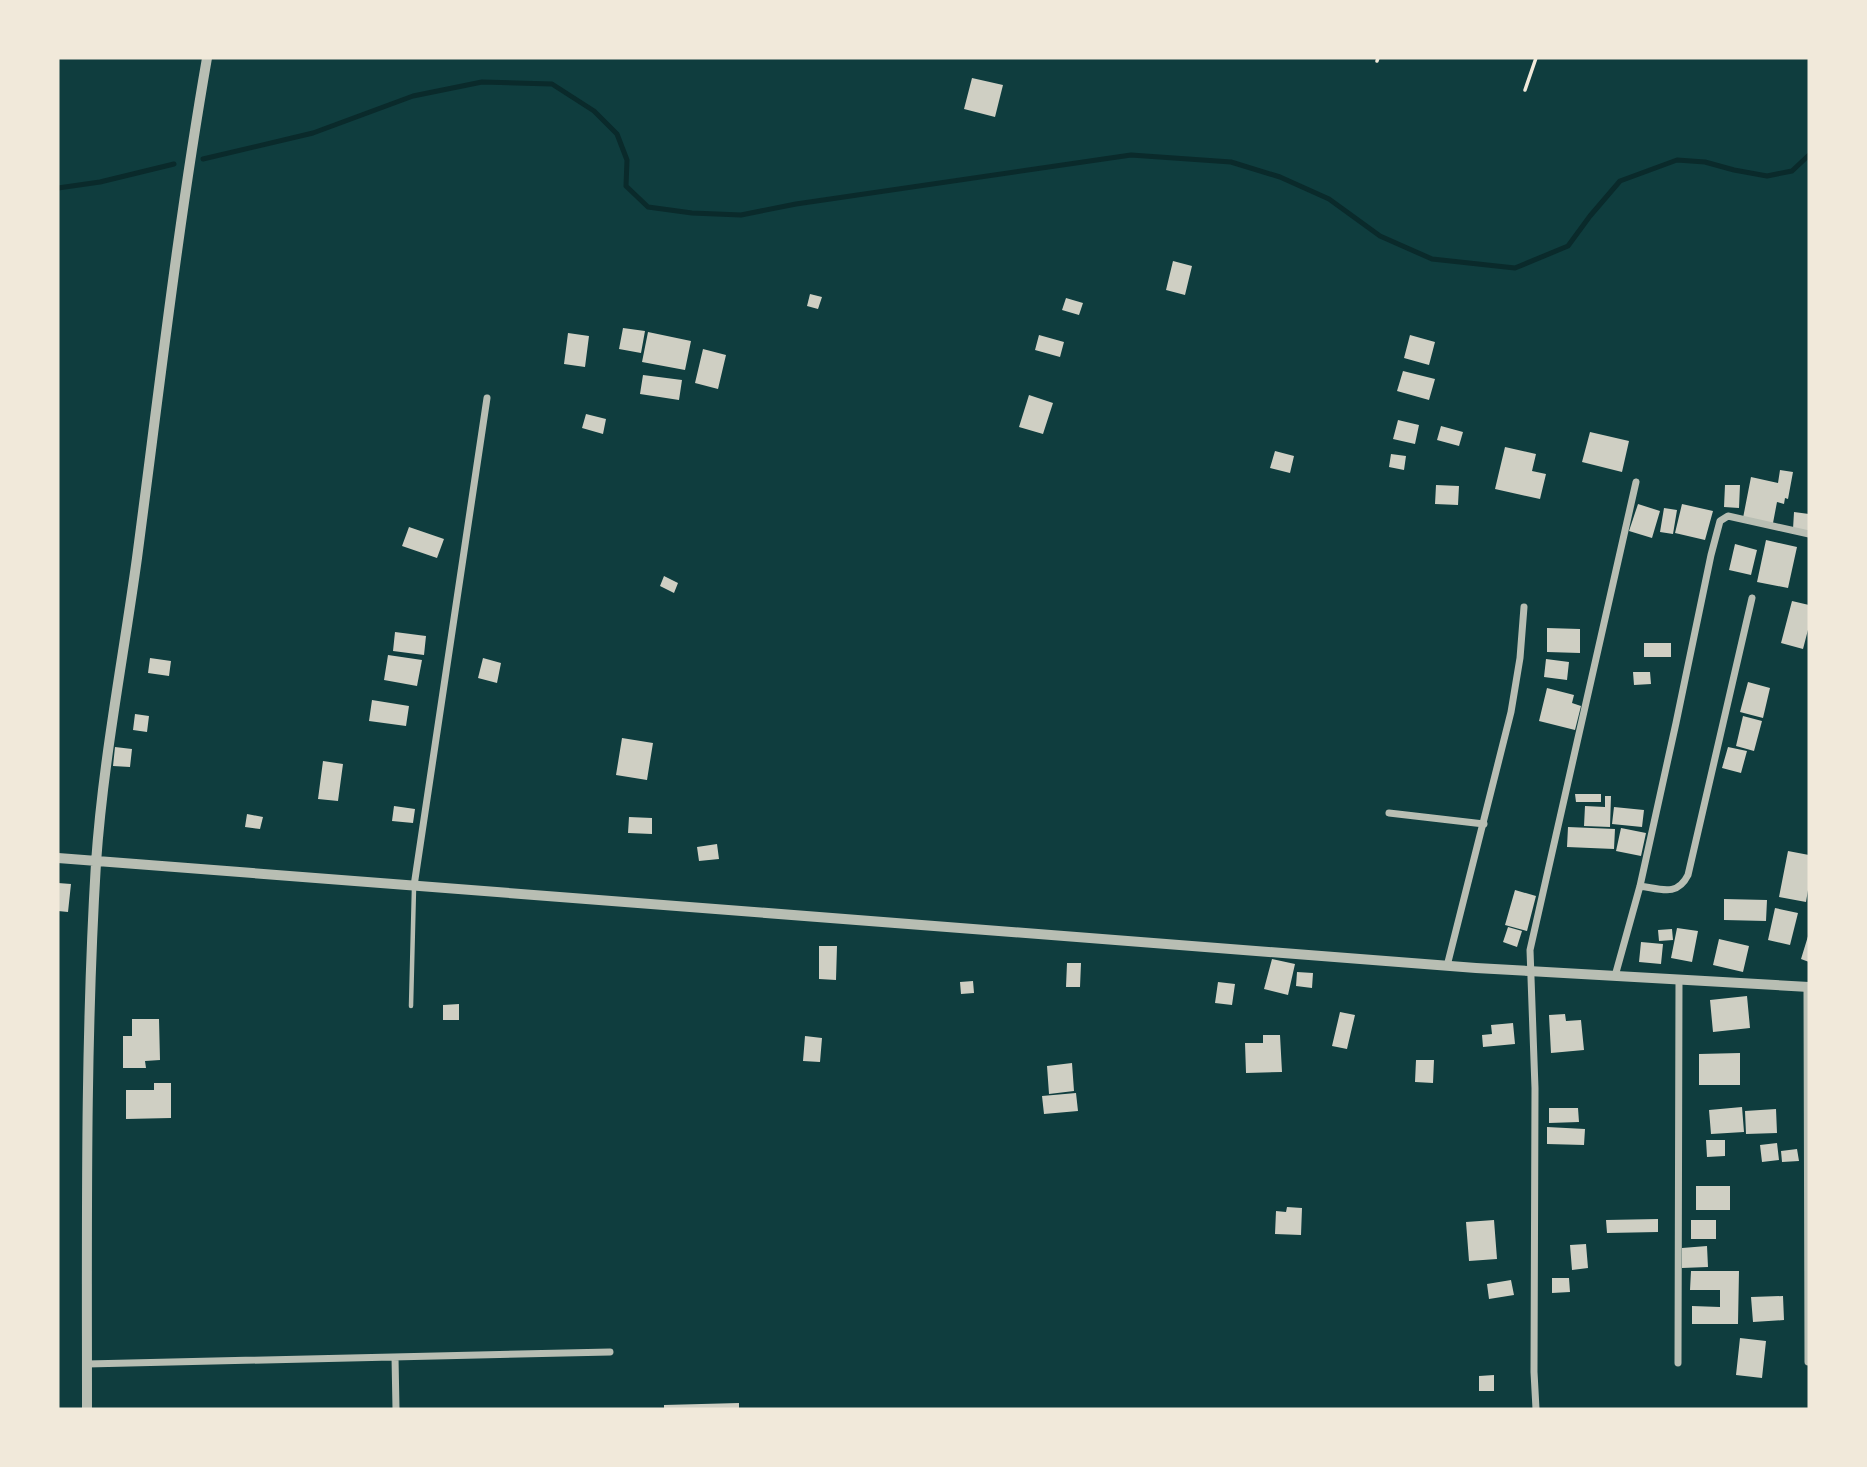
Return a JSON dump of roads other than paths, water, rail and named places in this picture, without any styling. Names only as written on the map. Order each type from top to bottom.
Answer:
[{"type":"street","points":[[87,1409],[88,1081],[96,862],[109,743],[172,285],[207,58]]},
{"type":"street","points":[[414,886],[487,398]]},
{"type":"street","points":[[1536,1409],[1535,1088],[1530,950],[1636,482]]},
{"type":"street","points":[[1615,976],[1640,886],[1720,521],[1728,516],[1735,517],[1809,534]]},
{"type":"street","points":[[1640,886],[1661,890],[1677,888],[1684,884],[1688,875],[1752,598]]},
{"type":"street","points":[[1447,966],[1511,712],[1520,658],[1524,607]]},
{"type":"street","points":[[1389,813],[1484,824]]},
{"type":"street","points":[[58,858],[1447,966],[1808,987],[1808,1362]]},
{"type":"street","points":[[1678,980],[1678,1363]]},
{"type":"street","points":[[87,1364],[610,1352]]},
{"type":"street","points":[[395,1357],[396,1409]]},
{"type":"lane","points":[[411,1006],[414,886]]},
{"type":"waterway","points":[[203,159],[313,133],[413,96],[482,82],[552,84],[594,111],[617,134],[627,160],[626,186],[648,207],[692,213],[741,215],[796,204],[1131,155],[1231,162],[1280,177],[1329,199],[1380,236],[1432,259],[1515,268],[1568,246],[1620,181],[1677,160],[1705,162],[1767,176],[1792,171],[1809,155]]},
{"type":"waterway","points":[[58,188],[100,182],[174,164]]}]
